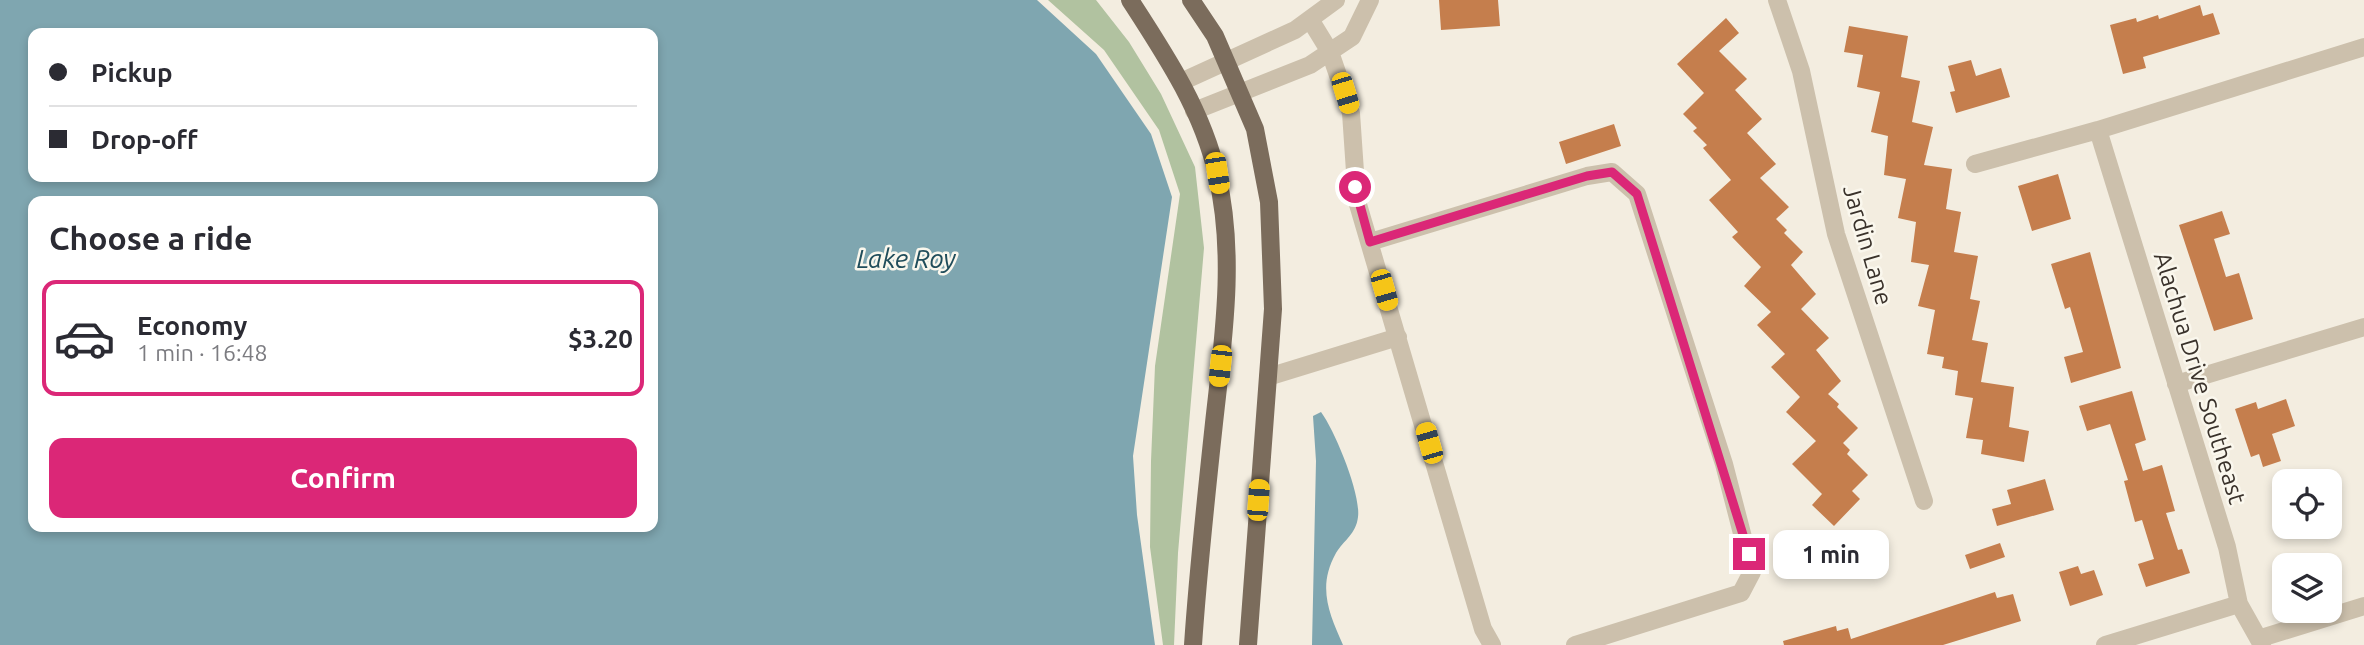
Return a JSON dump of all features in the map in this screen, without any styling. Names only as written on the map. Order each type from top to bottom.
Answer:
[{"type":"main road","points":[[1130,0],[1181,82],[1194,111],[1217,173],[1227,240],[1223,340],[1193,645]]},
{"type":"main road","points":[[1191,0],[1216,36],[1255,129],[1269,202],[1273,309],[1248,645]]},
{"type":"street","points":[[1181,82],[1311,21],[1336,0]]},
{"type":"street","points":[[1194,111],[1310,65],[1352,37],[1370,0]]},
{"type":"street","name":"Jardin Lane","points":[[1777,0],[1801,71],[1836,234],[1924,501]]},
{"type":"street","points":[[1311,21],[1330,52],[1351,113],[1353,173],[1370,242],[1483,629],[1492,645]]},
{"type":"street","points":[[1975,164],[2098,130],[2364,47]]},
{"type":"street","name":"Alachua Drive Southeast","points":[[2098,130],[2227,547],[2239,604],[2261,641]]},
{"type":"street","points":[[1370,242],[1587,176],[1612,172],[1637,194],[1724,464],[1752,572],[1741,593],[1575,645]]},
{"type":"street","points":[[2176,384],[2364,327]]},
{"type":"street","points":[[1268,377],[1398,337]]},
{"type":"street","points":[[2105,645],[2239,604]]},
{"type":"street","points":[[2261,641],[2364,606]]},
{"type":"green space","points":[[1048,0],[1096,0],[1129,42],[1161,94],[1195,167],[1204,248],[1178,553],[1174,645],[1163,645],[1150,547],[1151,461],[1155,366],[1180,194],[1159,130],[1104,50]]},
{"type":"water","name":"Lake Roy","points":[[0,0],[1037,0],[1096,54],[1151,134],[1172,197],[1133,456],[1137,515],[1155,645],[0,645]]},
{"type":"water","points":[[1321,412],[1346,463],[1358,507],[1355,528],[1336,553],[1327,577],[1327,600],[1343,645],[1312,645],[1316,461],[1313,416]]},
{"type":"building","points":[[1439,0],[1498,0],[1500,26],[1441,30]]},
{"type":"building","points":[[2200,5],[2203,16],[2213,13],[2220,34],[2143,57],[2146,68],[2123,74],[2110,25],[2136,18],[2137,22],[2158,15],[2159,19]]},
{"type":"building","points":[[1726,18],[1739,33],[1719,51],[1747,79],[1735,90],[1762,119],[1747,133],[1776,164],[1760,178],[1789,207],[1776,219],[1787,230],[1784,233],[1803,252],[1791,265],[1816,294],[1801,309],[1829,338],[1816,350],[1841,381],[1828,394],[1858,428],[1843,443],[1850,450],[1847,454],[1868,475],[1852,491],[1860,499],[1834,526],[1812,505],[1822,494],[1792,464],[1816,441],[1786,412],[1800,397],[1771,367],[1785,354],[1757,325],[1771,312],[1744,286],[1761,267],[1732,237],[1738,232],[1709,200],[1731,180],[1703,148],[1707,145],[1693,131],[1697,128],[1683,114],[1704,93],[1677,64]]},
{"type":"building","points":[[1849,26],[1908,36],[1901,77],[1920,81],[1912,122],[1933,127],[1924,165],[1952,169],[1946,209],[1961,212],[1954,252],[1978,256],[1970,299],[1980,301],[1972,340],[1988,343],[1981,382],[2014,387],[2009,427],[2029,431],[2024,462],[1981,454],[1983,440],[1966,438],[1973,398],[1955,395],[1958,371],[1942,368],[1944,357],[1927,354],[1935,310],[1918,306],[1929,265],[1911,262],[1916,222],[1898,218],[1906,179],[1884,175],[1888,136],[1871,132],[1880,92],[1857,87],[1863,55],[1844,52]]},
{"type":"building","points":[[1971,60],[1976,76],[2001,68],[2010,97],[1956,113],[1950,92],[1955,91],[1948,66]]},
{"type":"building","points":[[1614,124],[1621,146],[1566,164],[1559,142]]},
{"type":"building","points":[[2058,174],[2071,219],[2032,231],[2018,186]]},
{"type":"building","points":[[2222,211],[2230,234],[2214,239],[2226,277],[2239,273],[2253,319],[2214,331],[2179,225]]},
{"type":"building","points":[[2090,252],[2121,368],[2071,383],[2064,357],[2083,352],[2070,307],[2065,309],[2051,264]]},
{"type":"building","points":[[2132,391],[2146,440],[2135,444],[2143,471],[2162,465],[2175,511],[2166,513],[2178,550],[2182,549],[2190,573],[2146,587],[2138,564],[2154,559],[2142,520],[2135,522],[2124,481],[2128,480],[2110,424],[2087,431],[2079,406]]},
{"type":"building","points":[[2286,399],[2295,426],[2272,434],[2281,461],[2263,467],[2259,454],[2251,457],[2235,409],[2256,402],[2258,409]]},
{"type":"building","points":[[2045,479],[2054,510],[1997,526],[1992,509],[2011,504],[2007,490]]},
{"type":"building","points":[[1853,538],[1856,548],[1877,542],[1882,560],[1823,576],[1815,549]]},
{"type":"building","points":[[2000,543],[2005,557],[1970,569],[1965,555]]},
{"type":"building","points":[[2078,566],[2081,574],[2094,570],[2103,595],[2070,606],[2059,572]]},
{"type":"building","points":[[1995,592],[1997,598],[2013,594],[2021,621],[1943,645],[1784,645],[1783,641],[1836,626],[1837,631],[1848,628],[1851,639]]},
{"type":"route","points":[[1355,187],[1370,242],[1587,176],[1612,172],[1626,182],[1637,194],[1724,464],[1749,554]]}]
